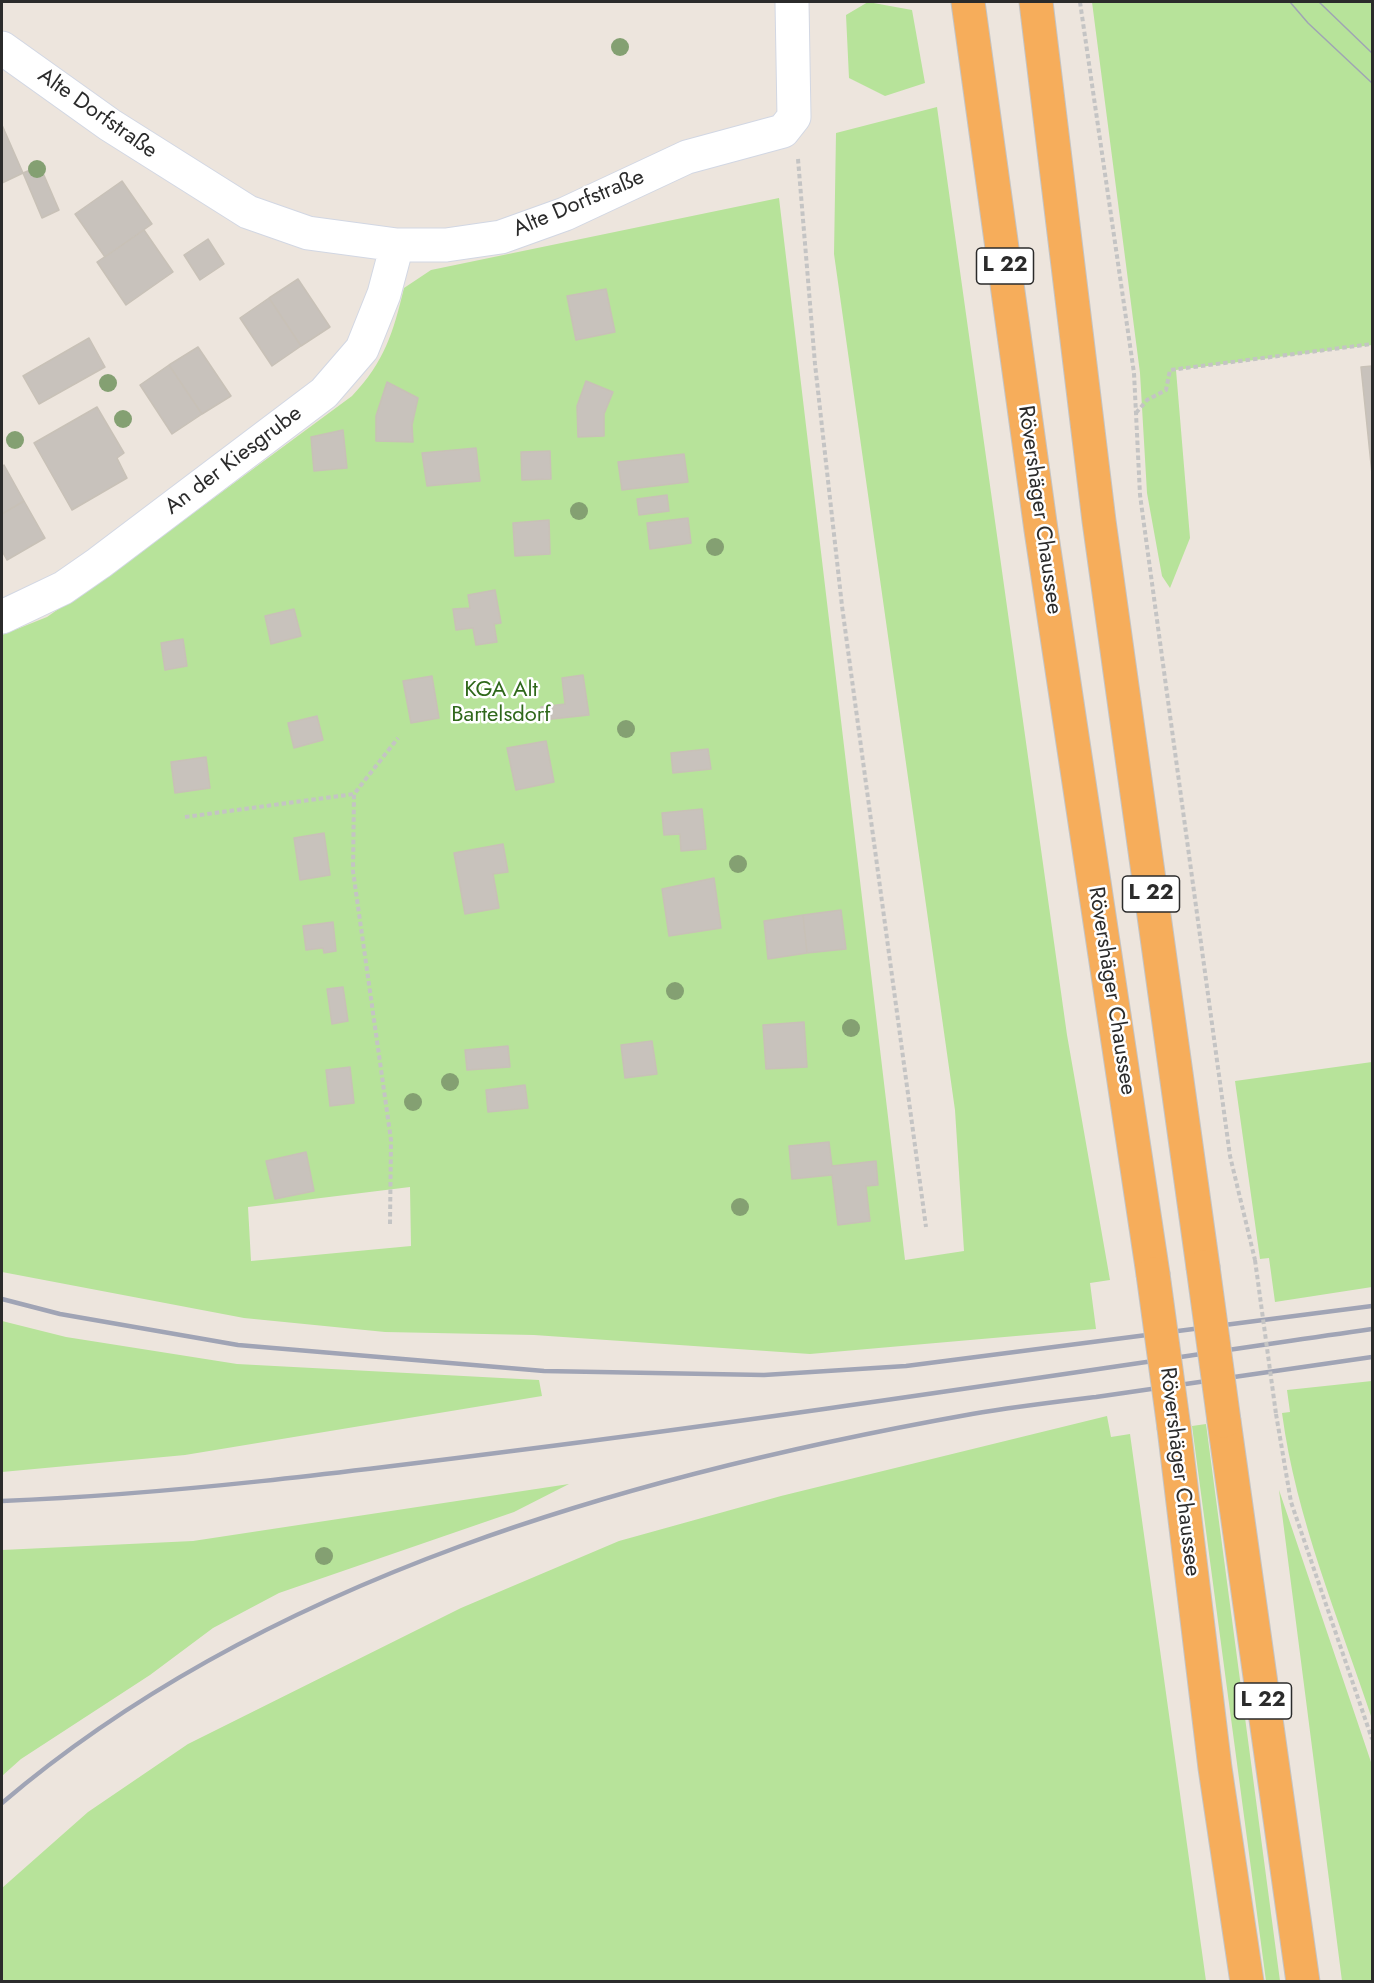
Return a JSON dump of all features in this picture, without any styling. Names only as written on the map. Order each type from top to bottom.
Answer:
[{"type":"highway","name":"Rövershäger Chaussee","points":[[968,2],[1041,530],[1153,1274],[1215,1768],[1247,1982]]},
{"type":"highway","name":"L 22","points":[[1036,2],[1099,521],[1303,1982]]},
{"type":"street","points":[[792,2],[794,117]]},
{"type":"street","name":"Alte Dorfstraße","points":[[2,48],[110,125],[248,212],[308,233],[397,245],[446,245],[501,237],[565,214],[687,157],[783,131],[794,117]]},
{"type":"street","name":"An der Kiesgrube","points":[[2,617],[63,588],[324,393],[362,349],[384,294],[397,245]]},
{"type":"path","points":[[1080,2],[1134,373],[1140,495],[1230,1156],[1255,1260],[1276,1414],[1292,1502],[1372,1739]]},
{"type":"path","points":[[794,117],[814,364],[842,606],[926,1227]]},
{"type":"path","points":[[1136,414],[1147,400],[1166,390],[1170,370],[1372,344]]},
{"type":"path","points":[[390,1224],[391,1140],[353,871],[354,794],[398,738]]},
{"type":"path","points":[[185,817],[354,794]]},
{"type":"green space","points":[[868,2],[912,10],[925,83],[885,96],[849,78],[846,15]]},
{"type":"green space","points":[[1092,2],[1372,2],[1372,345],[1176,370],[1190,538],[1170,588],[1162,576],[1147,493],[1140,373]]},
{"type":"green space","name":"KGA Alt Bartelsdorf","points":[[937,107],[1067,1035],[1110,1280],[1090,1283],[1096,1329],[810,1354],[534,1335],[385,1332],[244,1318],[2,1272],[2,635],[47,617],[142,551],[352,396],[372,371],[386,346],[404,288],[431,270],[779,198],[905,1260],[964,1251],[955,1110],[834,254],[836,133]],"holes":[[[410,1187],[411,1246],[251,1261],[248,1207]]]},
{"type":"green space","points":[[1372,1062],[1372,1287],[1275,1302],[1269,1258],[1260,1259],[1235,1081]]},
{"type":"green space","points":[[2,1321],[66,1337],[237,1364],[539,1380],[542,1396],[185,1455],[2,1472]]},
{"type":"green space","points":[[1372,1381],[1372,1719],[1308,1530],[1297,1491],[1282,1413],[1290,1412],[1287,1390]]},
{"type":"green space","points":[[1107,1416],[1111,1437],[1130,1434],[1206,1981],[2,1981],[2,1888],[88,1812],[188,1744],[461,1608],[619,1541],[781,1496]]},
{"type":"green space","points":[[1206,1424],[1280,1981],[1266,1981],[1192,1426]]},
{"type":"green space","points":[[569,1484],[514,1512],[279,1593],[213,1628],[150,1675],[21,1759],[2,1776],[2,1550],[193,1541]]},
{"type":"green space","points":[[1279,1490],[1372,1765],[1372,1981],[1342,1981]]},
{"type":"building","points":[[2,125],[23,173],[2,183]]},
{"type":"building","points":[[40,166],[59,210],[42,218],[23,173]]},
{"type":"building","points":[[122,181],[152,224],[105,257],[75,214]]},
{"type":"building","points":[[144,230],[173,272],[126,305],[97,262]]},
{"type":"building","points":[[208,239],[224,264],[200,280],[184,255]]},
{"type":"building","points":[[298,279],[330,327],[301,346],[269,298]]},
{"type":"building","points":[[606,289],[615,332],[576,340],[567,296]]},
{"type":"building","points":[[269,298],[301,346],[272,366],[240,318]]},
{"type":"building","points":[[89,338],[105,367],[39,404],[23,376]]},
{"type":"building","points":[[198,347],[231,396],[202,414],[169,365]]},
{"type":"building","points":[[169,365],[202,414],[172,434],[140,385]]},
{"type":"building","points":[[1372,366],[1372,474],[1361,367]]},
{"type":"building","points":[[586,381],[613,392],[604,414],[604,436],[578,437],[577,406]]},
{"type":"building","points":[[387,382],[418,398],[412,425],[413,442],[376,441],[376,416]]},
{"type":"building","points":[[97,407],[124,453],[117,458],[127,478],[72,510],[34,443]]},
{"type":"building","points":[[343,430],[347,468],[314,471],[311,437]]},
{"type":"building","points":[[476,448],[480,481],[427,486],[422,453]]},
{"type":"building","points":[[550,451],[551,479],[522,480],[521,452]]},
{"type":"building","points":[[684,454],[688,482],[622,490],[618,462]]},
{"type":"building","points":[[4,465],[24,501],[2,514],[2,467]]},
{"type":"building","points":[[667,495],[669,511],[639,515],[637,499]]},
{"type":"building","points":[[24,501],[45,538],[7,560],[2,551],[2,514]]},
{"type":"building","points":[[688,518],[691,543],[650,549],[647,523]]},
{"type":"building","points":[[549,520],[550,554],[515,556],[513,523]]},
{"type":"building","points":[[495,590],[501,623],[494,624],[497,642],[476,645],[473,628],[456,630],[453,609],[470,608],[468,595]]},
{"type":"building","points":[[294,609],[301,636],[271,644],[265,616]]},
{"type":"building","points":[[183,639],[187,666],[165,670],[161,643]]},
{"type":"building","points":[[583,675],[589,715],[543,720],[541,707],[565,704],[562,678]]},
{"type":"building","points":[[432,676],[439,718],[411,723],[403,681]]},
{"type":"building","points":[[317,716],[323,740],[294,748],[288,723]]},
{"type":"building","points":[[546,741],[554,782],[516,790],[507,748]]},
{"type":"building","points":[[708,749],[711,769],[673,773],[671,753]]},
{"type":"building","points":[[206,757],[210,788],[175,793],[171,762]]},
{"type":"building","points":[[702,809],[706,849],[681,851],[680,834],[664,835],[662,813]]},
{"type":"building","points":[[324,833],[330,875],[300,880],[294,838]]},
{"type":"building","points":[[503,844],[508,872],[493,874],[499,908],[465,914],[454,853]]},
{"type":"building","points":[[714,878],[721,928],[669,936],[662,889]]},
{"type":"building","points":[[841,910],[846,949],[807,953],[803,915]]},
{"type":"building","points":[[803,915],[807,953],[768,959],[764,921]]},
{"type":"building","points":[[333,922],[336,951],[324,953],[323,948],[306,950],[303,926]]},
{"type":"building","points":[[343,987],[348,1021],[332,1024],[327,989]]},
{"type":"building","points":[[804,1022],[807,1067],[766,1069],[763,1025]]},
{"type":"building","points":[[652,1041],[657,1074],[625,1078],[621,1045]]},
{"type":"building","points":[[508,1046],[510,1067],[467,1070],[465,1050]]},
{"type":"building","points":[[350,1067],[354,1103],[330,1106],[326,1070]]},
{"type":"building","points":[[525,1085],[528,1108],[488,1112],[486,1090]]},
{"type":"building","points":[[829,1142],[832,1166],[876,1161],[878,1185],[866,1186],[870,1221],[838,1225],[832,1175],[792,1179],[789,1146]]},
{"type":"building","points":[[306,1152],[314,1191],[275,1199],[266,1161]]},
{"type":"tram line","points":[[1290,2],[1308,23],[1372,83]]},
{"type":"tram line","points":[[1319,2],[1372,53]]},
{"type":"railway","points":[[2,1299],[60,1314],[238,1345],[544,1371],[764,1375],[906,1366],[1372,1306]]},
{"type":"railway","points":[[2,1501],[197,1488],[455,1458],[840,1407],[1372,1329]]},
{"type":"railway","points":[[2,1803],[106,1724],[218,1655],[337,1596],[460,1546],[587,1504],[716,1468],[844,1439],[972,1414],[1372,1357]]}]
